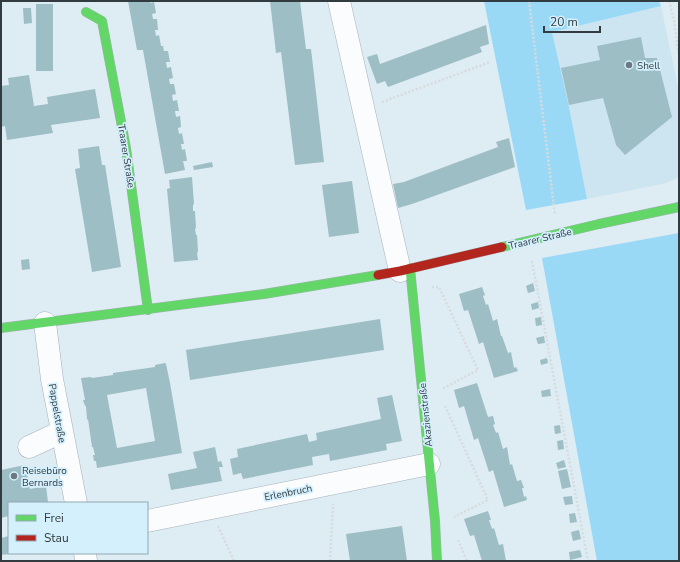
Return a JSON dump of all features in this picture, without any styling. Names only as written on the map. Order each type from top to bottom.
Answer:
[{"type":"street","points":[[339,1],[364,109],[408,275]]},
{"type":"street","name":"Traarer Straße","points":[[86,12],[102,22],[126,148],[148,310]]},
{"type":"street","name":"Traarer Straße","points":[[1,328],[408,275],[528,241],[679,207]]},
{"type":"street","name":"Akazienstraße","points":[[408,275],[422,393],[436,534],[437,561]]},
{"type":"street","name":"Pappelstraße","points":[[44,323],[61,432],[76,502]]},
{"type":"street","points":[[29,447],[61,432]]},
{"type":"street","name":"Erlenbruch","points":[[148,521],[429,464]]},
{"type":"path","points":[[529,1],[558,234]]},
{"type":"path","points":[[670,1],[679,56]]},
{"type":"path","points":[[364,109],[490,62]]},
{"type":"path","points":[[528,241],[588,561]]},
{"type":"path","points":[[408,275],[438,287],[478,370],[438,391],[422,393]]},
{"type":"path","points":[[445,406],[488,500],[449,520]]},
{"type":"path","points":[[330,561],[334,483]]},
{"type":"path","points":[[210,508],[234,561]]},
{"type":"shaded area","points":[[484,1],[659,1],[661,6],[552,32],[569,107],[587,199],[526,210]]},
{"type":"shaded area","points":[[661,6],[679,92],[679,177],[666,183],[587,199],[569,107],[552,32]]},
{"type":"shaded area","points":[[679,233],[679,561],[597,561],[542,258]]},
{"type":"building","points":[[128,1],[154,2],[156,13],[152,14],[153,19],[157,19],[158,30],[155,30],[156,36],[159,35],[161,46],[163,46],[164,51],[168,51],[170,62],[166,62],[167,68],[171,67],[173,78],[169,79],[170,84],[174,84],[176,94],[172,95],[173,101],[177,100],[179,111],[175,111],[176,117],[180,116],[181,127],[178,128],[179,134],[182,133],[184,144],[181,144],[182,150],[185,149],[187,161],[183,161],[185,170],[165,174],[143,50],[137,50]]},
{"type":"building","points":[[270,1],[300,1],[306,49],[311,49],[324,162],[295,165],[281,52],[276,53]]},
{"type":"building","points":[[36,4],[53,4],[53,71],[36,71]]},
{"type":"building","points":[[23,8],[31,8],[32,23],[24,24]]},
{"type":"building","points":[[486,25],[489,44],[480,47],[482,52],[388,87],[385,81],[377,84],[367,57],[377,54],[380,64]]},
{"type":"building","points":[[641,37],[645,58],[657,58],[672,117],[625,155],[616,145],[603,98],[569,105],[561,68],[600,60],[597,46]]},
{"type":"building","points":[[29,75],[34,106],[48,104],[47,97],[95,89],[100,118],[51,125],[53,133],[7,140],[5,126],[1,127],[1,86],[9,85],[8,78]]},
{"type":"building","points":[[509,138],[515,167],[398,208],[393,184],[404,182],[498,147],[496,142]]},
{"type":"building","points":[[99,146],[102,165],[105,165],[121,267],[92,272],[75,169],[80,168],[78,149]]},
{"type":"building","points":[[212,162],[213,167],[194,170],[193,166]]},
{"type":"building","points":[[192,177],[194,204],[193,211],[195,211],[198,260],[174,262],[167,189],[170,188],[169,180]]},
{"type":"building","points":[[352,181],[359,233],[329,237],[322,185]]},
{"type":"building","points":[[29,259],[30,269],[22,270],[21,260]]},
{"type":"building","points":[[533,283],[535,291],[528,293],[526,286]]},
{"type":"building","points":[[482,287],[486,305],[488,304],[493,321],[497,319],[501,336],[508,353],[511,352],[514,368],[516,367],[518,371],[494,378],[483,342],[479,344],[468,310],[464,311],[459,294]]},
{"type":"building","points":[[538,302],[539,308],[532,310],[531,304]]},
{"type":"building","points":[[541,317],[542,325],[536,326],[535,318]]},
{"type":"building","points":[[380,319],[384,350],[190,380],[186,350]]},
{"type":"building","points":[[544,336],[545,343],[538,344],[536,338]]},
{"type":"building","points":[[547,358],[548,363],[541,365],[540,360]]},
{"type":"building","points":[[166,364],[182,453],[97,468],[96,461],[94,461],[93,455],[95,455],[92,447],[88,419],[87,420],[86,406],[83,400],[85,400],[81,378],[113,375],[113,373],[155,367],[155,365]],"holes":[[[146,388],[155,441],[117,448],[107,395]]]},
{"type":"building","points":[[477,383],[488,417],[493,416],[495,424],[493,425],[496,433],[498,432],[503,449],[507,447],[510,465],[512,464],[517,481],[521,480],[524,488],[522,488],[524,497],[526,496],[527,500],[504,507],[493,470],[489,472],[478,438],[474,440],[464,406],[459,408],[454,390]]},
{"type":"building","points":[[550,389],[551,396],[542,397],[541,391]]},
{"type":"building","points":[[392,395],[402,441],[386,444],[387,450],[330,461],[329,454],[312,457],[313,465],[243,479],[241,473],[233,475],[230,459],[238,457],[237,449],[307,434],[309,442],[317,440],[316,433],[381,419],[377,398]]},
{"type":"building","points":[[560,425],[561,433],[555,434],[554,426]]},
{"type":"building","points":[[563,440],[564,449],[558,450],[557,441]]},
{"type":"building","points":[[215,447],[218,462],[221,461],[223,467],[219,467],[222,481],[171,490],[168,474],[197,468],[193,452]]},
{"type":"building","points":[[564,460],[566,467],[558,469],[556,463]]},
{"type":"building","points":[[25,465],[30,489],[46,486],[48,502],[8,502],[8,516],[1,518],[1,470]]},
{"type":"building","points":[[567,469],[571,487],[562,489],[558,471]]},
{"type":"building","points":[[572,496],[573,504],[565,505],[563,497]]},
{"type":"building","points":[[488,511],[491,520],[489,520],[492,529],[494,528],[499,545],[503,544],[506,561],[482,561],[474,535],[470,536],[464,519]]},
{"type":"building","points":[[575,513],[577,522],[570,523],[569,514]]},
{"type":"building","points":[[402,526],[407,561],[350,561],[346,534]]},
{"type":"building","points":[[579,530],[581,539],[573,541],[571,532]]},
{"type":"building","points":[[8,536],[9,554],[1,555],[1,538]]},
{"type":"building","points":[[580,550],[582,557],[570,560],[569,552]]},
{"type":"traffic: fast","points":[[86,12],[102,21],[126,148],[148,310]]},
{"type":"traffic: fast","points":[[502,247],[679,207]]},
{"type":"traffic: fast","points":[[410,268],[435,521],[437,561]]},
{"type":"traffic: fast","points":[[1,328],[264,294],[378,275]]},
{"type":"traffic: jam","points":[[378,275],[502,247]]},
{"type":"place","name":"Shell","points":[[629,65]]},
{"type":"place","name":"Reisebüro Bernards","points":[[14,476]]}]
